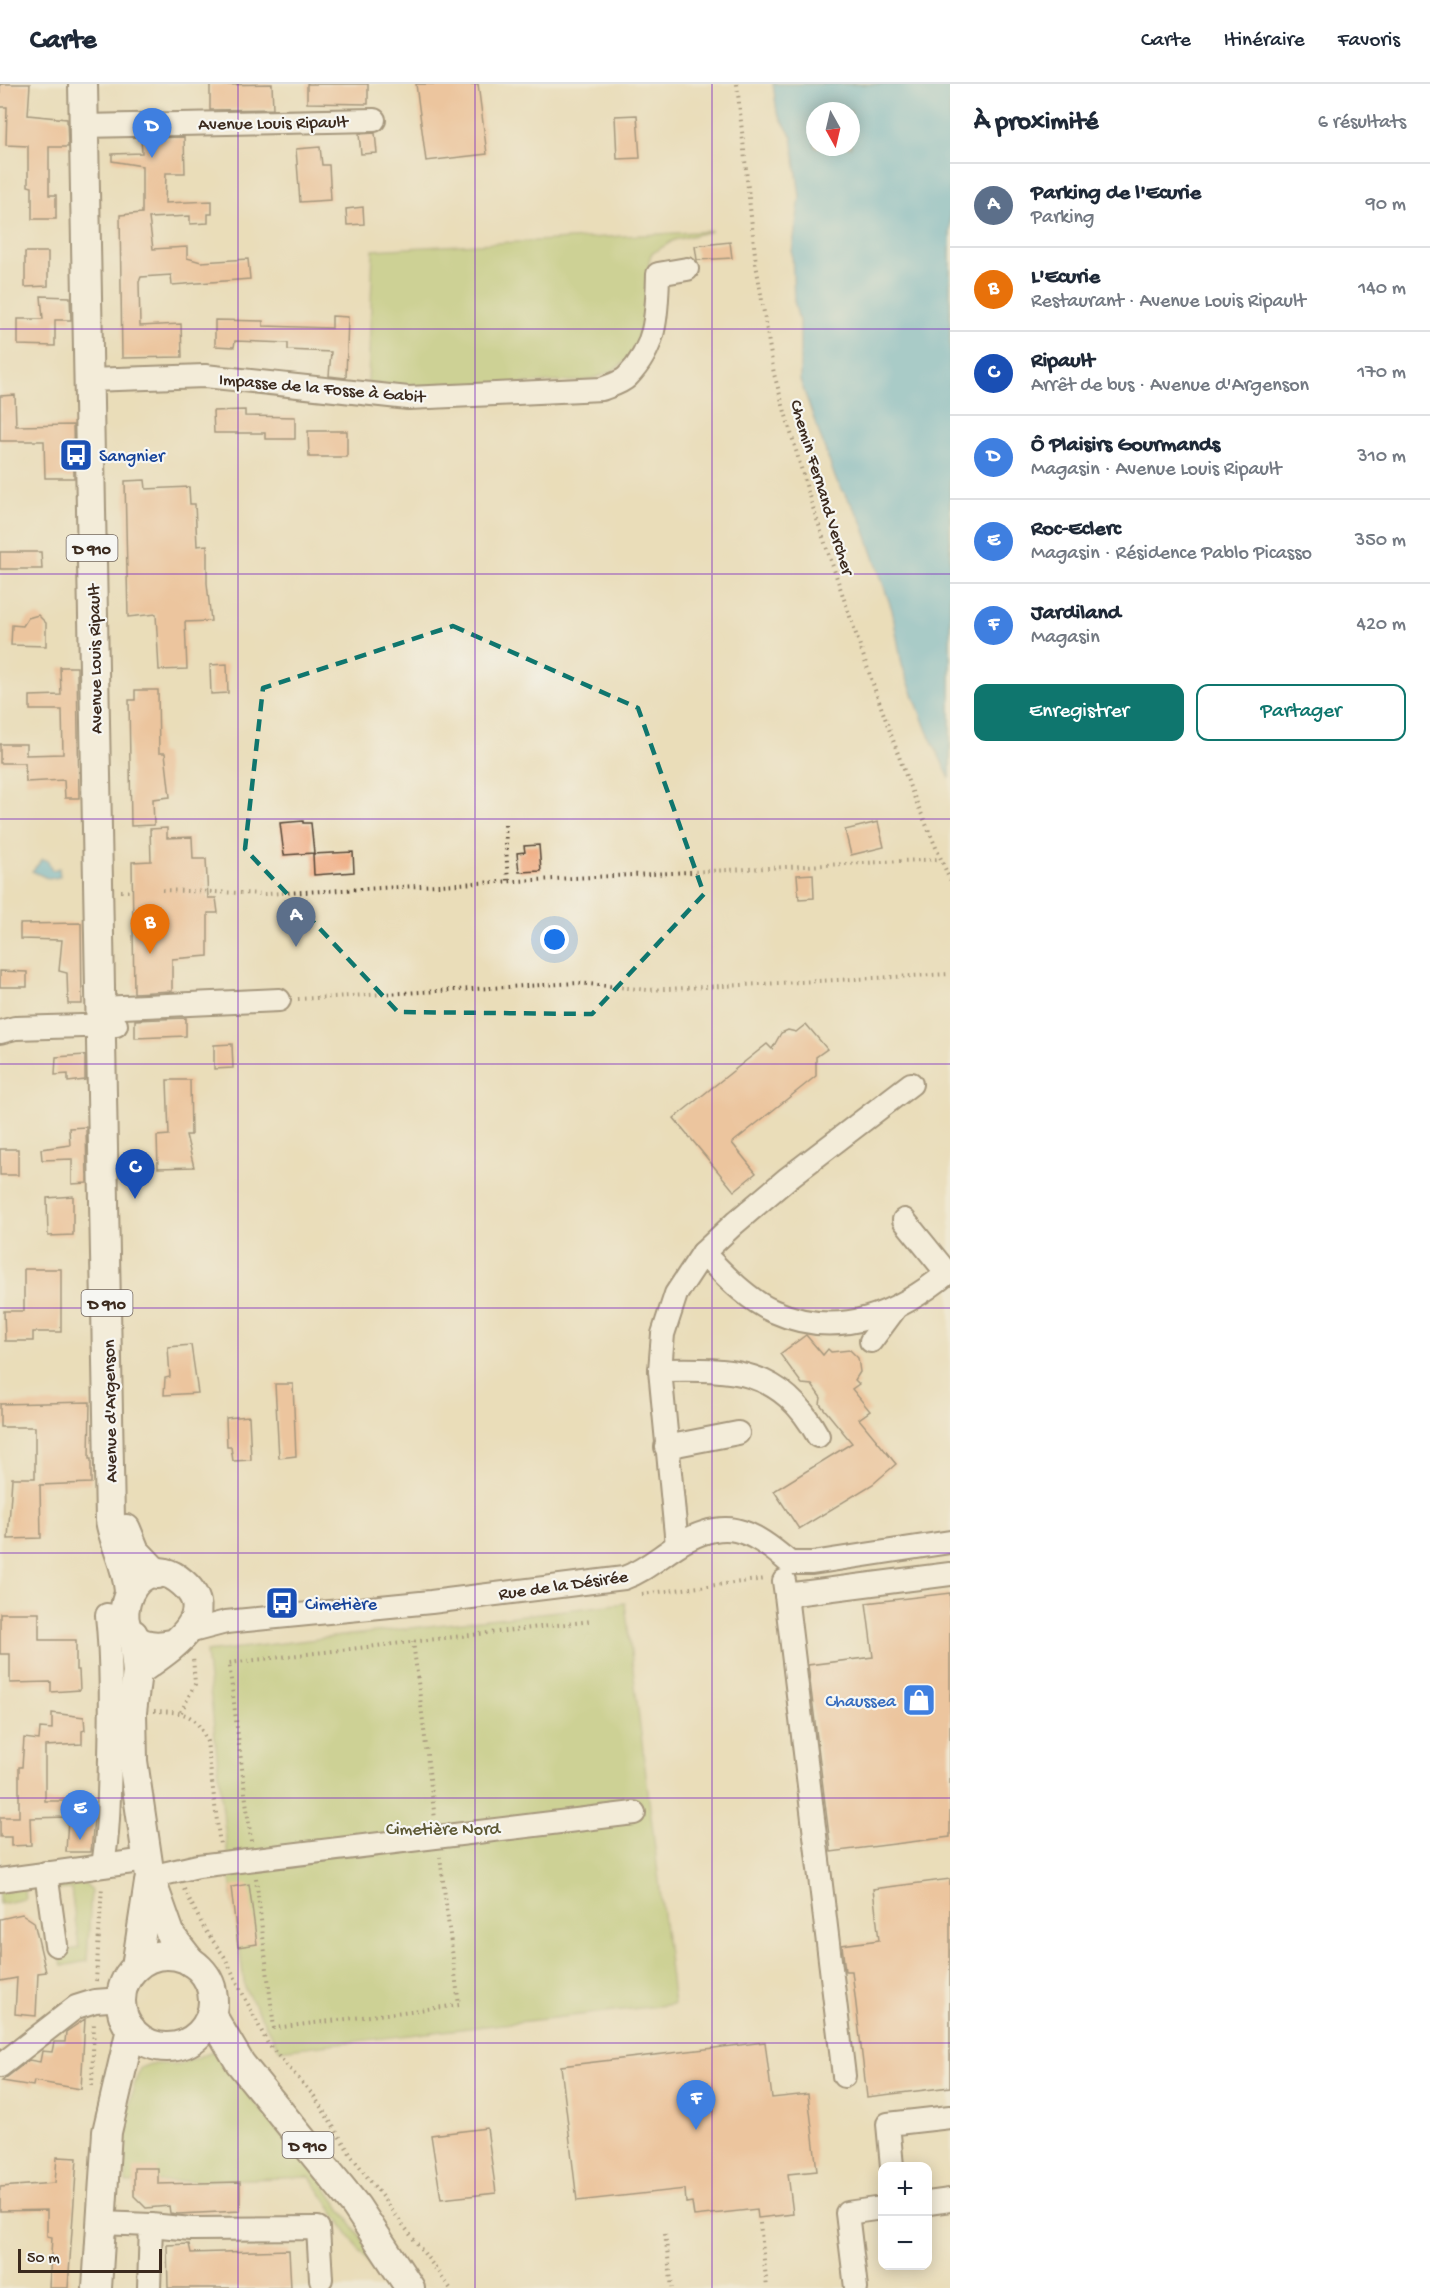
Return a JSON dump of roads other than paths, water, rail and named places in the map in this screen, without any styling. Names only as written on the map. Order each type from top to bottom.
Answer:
[{"type":"main road","name":"Avenue Louis Ripault","points":[[83,84],[92,126]]},
{"type":"main road","name":"Avenue Louis Ripault","points":[[99,84],[92,126],[108,1015]]},
{"type":"main road","name":"Avenue d'Argenson","points":[[108,1015],[125,1519],[132,1545],[157,1574]]},
{"type":"main road","name":"Avenue d'Argenson","points":[[108,1015],[110,1520],[125,1565],[129,1591]]},
{"type":"main road","points":[[137,1672],[184,1643],[196,1611],[194,1597],[179,1579],[157,1574],[140,1580],[129,1591],[123,1613],[133,1634],[137,1672],[132,1712],[134,1780],[149,1869],[171,1936],[205,1976],[213,1994],[212,2014],[198,2035],[176,2046],[151,2044],[131,2029],[123,2015],[108,2000],[123,1987],[136,1967],[149,1869]]},
{"type":"main road","points":[[133,1634],[151,1645],[184,1643]]},
{"type":"main road","points":[[136,1967],[157,1957],[180,1957],[191,1962]]},
{"type":"main road","name":"D 910","points":[[212,2014],[240,2063],[350,2198],[409,2284]]},
{"type":"main road","points":[[98,2288],[110,2109],[131,2029]]},
{"type":"street","name":"Avenue Louis Ripault","points":[[92,126],[374,120]]},
{"type":"street","name":"Impasse de la Fosse à Gabit","points":[[97,379],[205,376],[408,398],[602,389],[626,379],[645,351],[657,320],[658,274],[687,269]]},
{"type":"street","points":[[0,1032],[108,1015],[279,1000]]},
{"type":"street","points":[[677,1545],[660,1370],[663,1334],[669,1310],[686,1276],[703,1253],[788,1178],[911,1084]]},
{"type":"street","points":[[703,1253],[756,1301],[772,1311],[829,1323],[847,1322],[894,1310],[928,1289],[949,1272],[904,1220]]},
{"type":"street","points":[[871,1341],[894,1310]]},
{"type":"street","points":[[660,1370],[707,1369],[761,1379],[786,1393],[796,1403],[818,1436]]},
{"type":"street","points":[[666,1447],[738,1433]]},
{"type":"street","name":"Rue de la Désirée","points":[[184,1643],[226,1622],[431,1602],[624,1578],[638,1573],[677,1545],[710,1532],[737,1530],[761,1538],[790,1563]]},
{"type":"street","points":[[844,2076],[784,1581],[790,1563],[812,1563],[950,1542]]},
{"type":"street","points":[[786,1594],[950,1574]]},
{"type":"street","points":[[194,1597],[226,1622]]},
{"type":"street","points":[[103,1865],[108,1835],[111,1713],[111,1653],[107,1615]]},
{"type":"street","points":[[0,1880],[103,1865],[149,1869],[198,1866],[634,1813]]},
{"type":"street","points":[[46,1873],[56,1945]]},
{"type":"street","points":[[0,2066],[71,2010],[108,2000]]},
{"type":"street","points":[[892,2162],[888,2124],[950,2117]]},
{"type":"street","points":[[932,2202],[950,2200]]},
{"type":"street","points":[[856,2288],[847,2213],[878,2209]]},
{"type":"street","points":[[101,2223],[191,2229],[318,2228],[321,2279]]},
{"type":"street","points":[[150,2288],[151,2225]]},
{"type":"water","points":[[773,84],[950,84],[950,779],[927,731],[902,665],[892,610],[861,519],[836,480],[800,380],[800,325],[794,301],[792,252],[800,197],[792,137],[777,112]]},
{"type":"water","points":[[43,859],[48,861],[52,870],[59,868],[60,877],[49,879],[32,871]]},
{"type":"place","name":"Ô Plaisirs Gourmands","points":[[152,158]]},
{"type":"place","name":"Sangnier","points":[[76,455]]},
{"type":"place","name":"Parking de l'Ecurie","points":[[296,947]]},
{"type":"place","name":"L'Ecurie","points":[[150,954]]},
{"type":"place","name":"Ripault","points":[[135,1199]]},
{"type":"place","name":"Cimetière","points":[[282,1603]]},
{"type":"place","name":"Chaussea","points":[[919,1700]]},
{"type":"place","name":"Roc-Eclerc","points":[[80,1840]]},
{"type":"place","name":"Jardiland","points":[[696,2130]]},
{"type":"park label","name":"Cimetière Nord","points":[[443,1828]]}]
